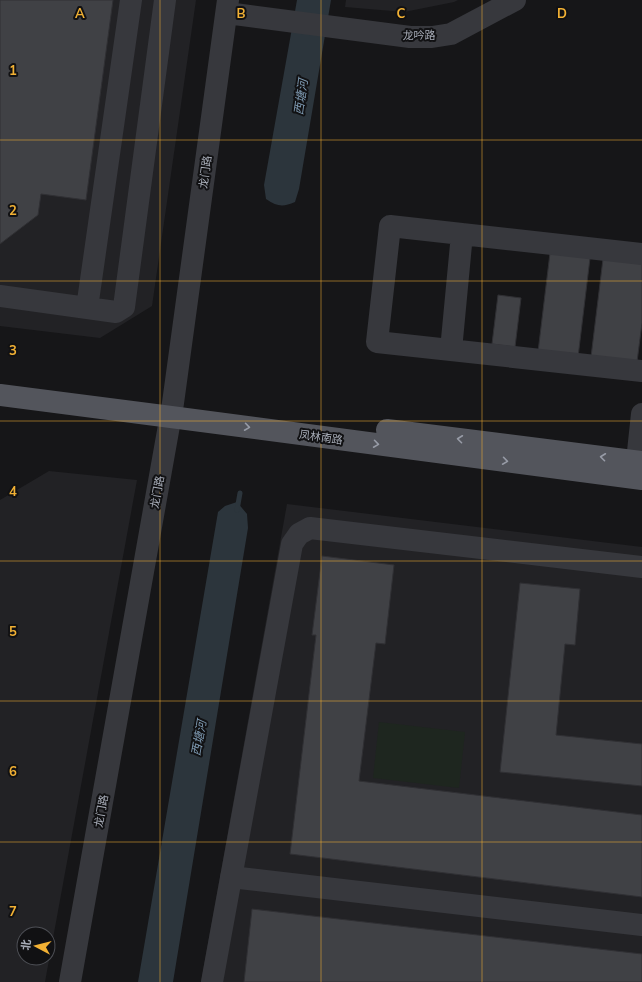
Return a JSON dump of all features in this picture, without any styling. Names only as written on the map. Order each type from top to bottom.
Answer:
[{"type":"main road","name":"凤林南路","points":[[0,382],[172,410]]},
{"type":"main road","name":"凤林南路","points":[[0,395],[172,410],[640,467]]},
{"type":"street","points":[[0,296],[116,312],[124,307],[165,0]]},
{"type":"street","name":"龙吟路","points":[[227,7],[286,21],[410,36],[432,37],[451,34],[515,0]]},
{"type":"street","name":"龙门路","points":[[70,982],[172,410],[227,7]]},
{"type":"street","points":[[87,308],[129,10],[162,24]]},
{"type":"street","points":[[116,104],[151,109]]},
{"type":"street","points":[[642,254],[390,226],[376,342],[642,371]]},
{"type":"street","points":[[451,350],[462,234]]},
{"type":"street","points":[[640,467],[642,414]]},
{"type":"street","points":[[212,982],[292,544],[299,534],[310,528],[642,567]]},
{"type":"street","points":[[230,877],[642,925]]},
{"type":"shaded area","points":[[0,0],[196,0],[152,306],[100,338],[0,326]]},
{"type":"shaded area","points":[[346,0],[458,0],[404,12],[345,7]]},
{"type":"shaded area","points":[[49,471],[137,480],[55,926],[16,926],[16,966],[48,966],[45,982],[0,982],[0,500]]},
{"type":"shaded area","points":[[287,504],[642,547],[642,982],[201,982]]},
{"type":"shaded area","points":[[379,722],[465,732],[459,788],[373,778]]},
{"type":"water","points":[[297,0],[331,0],[299,189],[295,202],[287,205],[280,205],[274,204],[266,199],[264,185]]},
{"type":"water","points":[[237,502],[247,514],[248,528],[173,982],[138,982],[218,512],[225,506]]},
{"type":"building","points":[[0,0],[113,0],[86,200],[41,194],[38,215],[0,244]]},
{"type":"building","points":[[550,253],[590,258],[578,357],[538,352]]},
{"type":"building","points":[[603,259],[642,264],[642,323],[637,362],[591,357]]},
{"type":"building","points":[[498,295],[521,298],[515,347],[492,344]]},
{"type":"building","points":[[322,556],[394,565],[385,644],[376,643],[359,781],[642,815],[642,897],[290,854],[316,635],[312,635]]},
{"type":"building","points":[[520,583],[580,589],[575,645],[565,644],[556,735],[642,744],[642,786],[500,772]]},
{"type":"building","points":[[252,909],[642,954],[642,982],[244,982]]},
{"type":"waterway","name":"西塘河","points":[[237,510],[240,493]]}]
